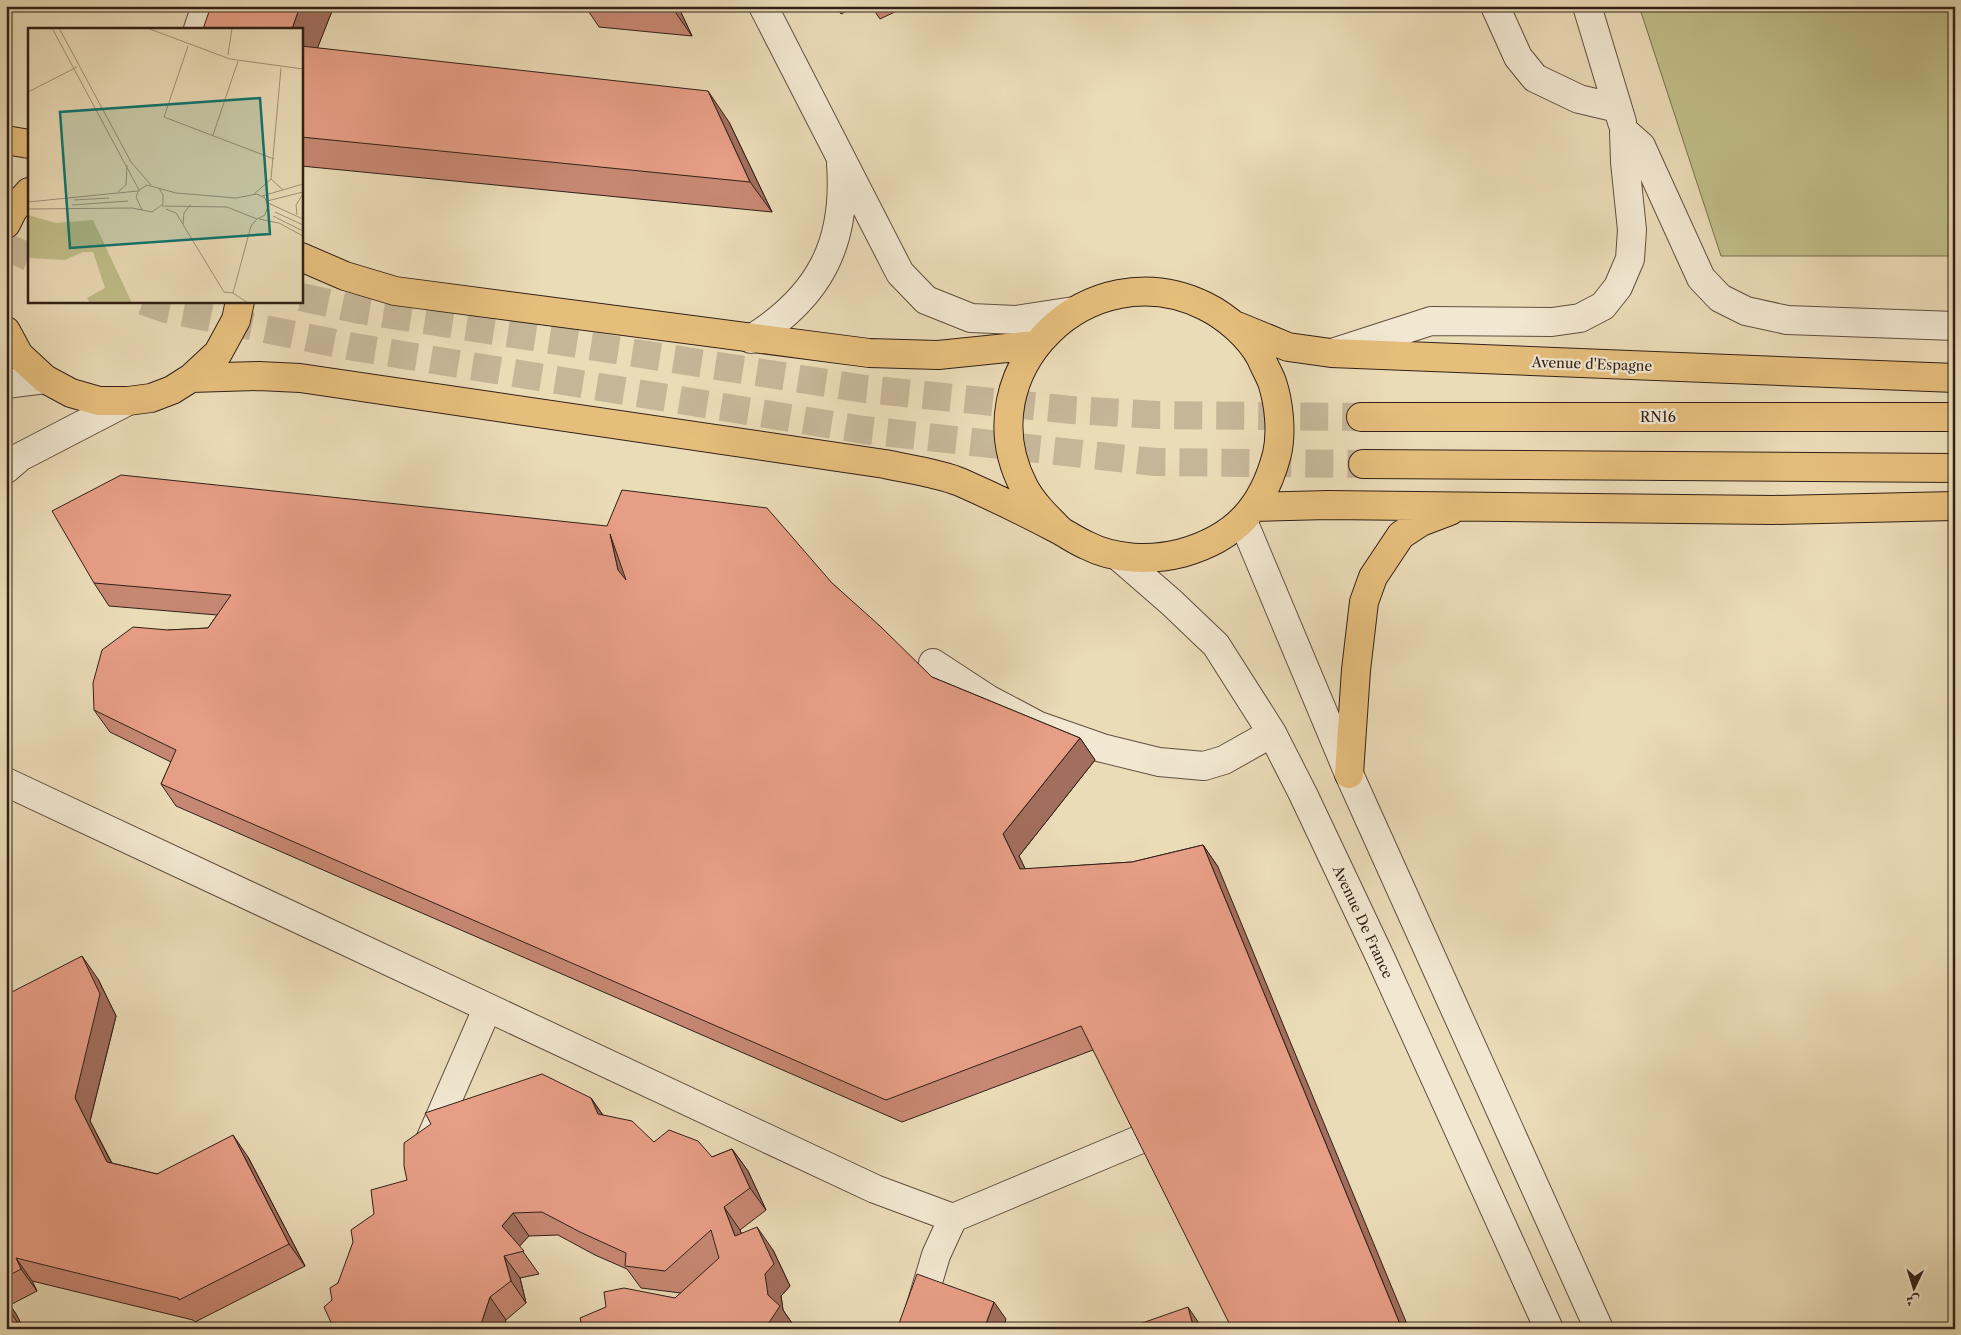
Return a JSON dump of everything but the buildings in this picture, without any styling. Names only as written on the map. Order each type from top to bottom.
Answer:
[{"type":"main road","points":[[6,140],[28,144]]},
{"type":"main road","points":[[6,224],[13,210],[28,193]]},
{"type":"main road","points":[[302,257],[345,276],[395,291],[751,339],[870,353],[938,355],[1036,345]]},
{"type":"main road","points":[[191,378],[260,376],[300,378],[885,464],[958,481],[1088,546],[1118,556],[1163,558],[1206,546],[1248,514],[1267,484],[1278,451],[1279,416],[1272,382],[1257,351],[1234,325],[1216,312],[1192,300],[1163,292],[1132,291],[1102,298],[1074,311],[1053,327],[1036,345],[1022,369],[1012,396],[1009,424],[1012,453],[1024,486],[1040,511],[1061,531]]},
{"type":"main road","points":[[6,331],[19,355],[46,379],[71,393],[99,401],[128,401],[151,398],[172,390],[191,378],[218,353],[236,320],[240,302]]},
{"type":"main road","name":"Avenue d'Espagne","points":[[1234,325],[1288,346],[1331,353],[1955,378]]},
{"type":"main road","name":"RN16","points":[[1361,417],[1955,416]]},
{"type":"main road","points":[[1363,464],[1955,468]]},
{"type":"main road","points":[[1248,514],[1328,505],[1773,510],[1955,506]]},
{"type":"main road","points":[[1349,774],[1356,670],[1364,602],[1373,576],[1401,535],[1421,522],[1463,506]]},
{"type":"street","points":[[198,28],[206,6]]},
{"type":"street","points":[[763,6],[900,273],[926,300],[971,318],[1016,320],[1074,311]]},
{"type":"street","points":[[1495,6],[1518,57],[1535,78],[1621,119],[1641,146],[1701,278],[1720,298],[1746,311],[1787,320],[1955,326]]},
{"type":"street","points":[[1331,353],[1431,321],[1552,322],[1580,318],[1603,306],[1618,287],[1630,259],[1632,230],[1621,119],[1587,6]]},
{"type":"street","points":[[751,339],[774,325],[794,308],[810,288],[824,265],[838,230],[843,192],[840,155]]},
{"type":"street","points":[[6,384],[46,379]]},
{"type":"street","points":[[6,469],[20,457],[128,401]]},
{"type":"street","points":[[1248,514],[1349,774],[1599,1329]]},
{"type":"street","name":"Avenue De France","points":[[1118,556],[1171,602],[1216,645],[1272,733],[1381,959],[1549,1329]]},
{"type":"street","points":[[933,663],[988,699],[1039,726],[1102,748],[1159,762],[1204,766],[1224,760],[1272,733]]},
{"type":"street","points":[[6,782],[487,1009],[875,1189],[953,1218]]},
{"type":"street","points":[[420,1164],[487,1009]]},
{"type":"street","points":[[914,1329],[936,1255],[953,1218],[1179,1123],[1196,1133]]},
{"type":"shaded area","points":[[1639,6],[1955,6],[1955,256],[1721,256]]},
{"type":"tunnel","points":[[6,247],[28,257]]},
{"type":"tunnel","points":[[302,297],[360,310],[865,389],[1072,410],[1157,415],[1361,417]]},
{"type":"tunnel","points":[[146,302],[166,309],[354,347],[864,430],[1155,462],[1363,464]]}]
